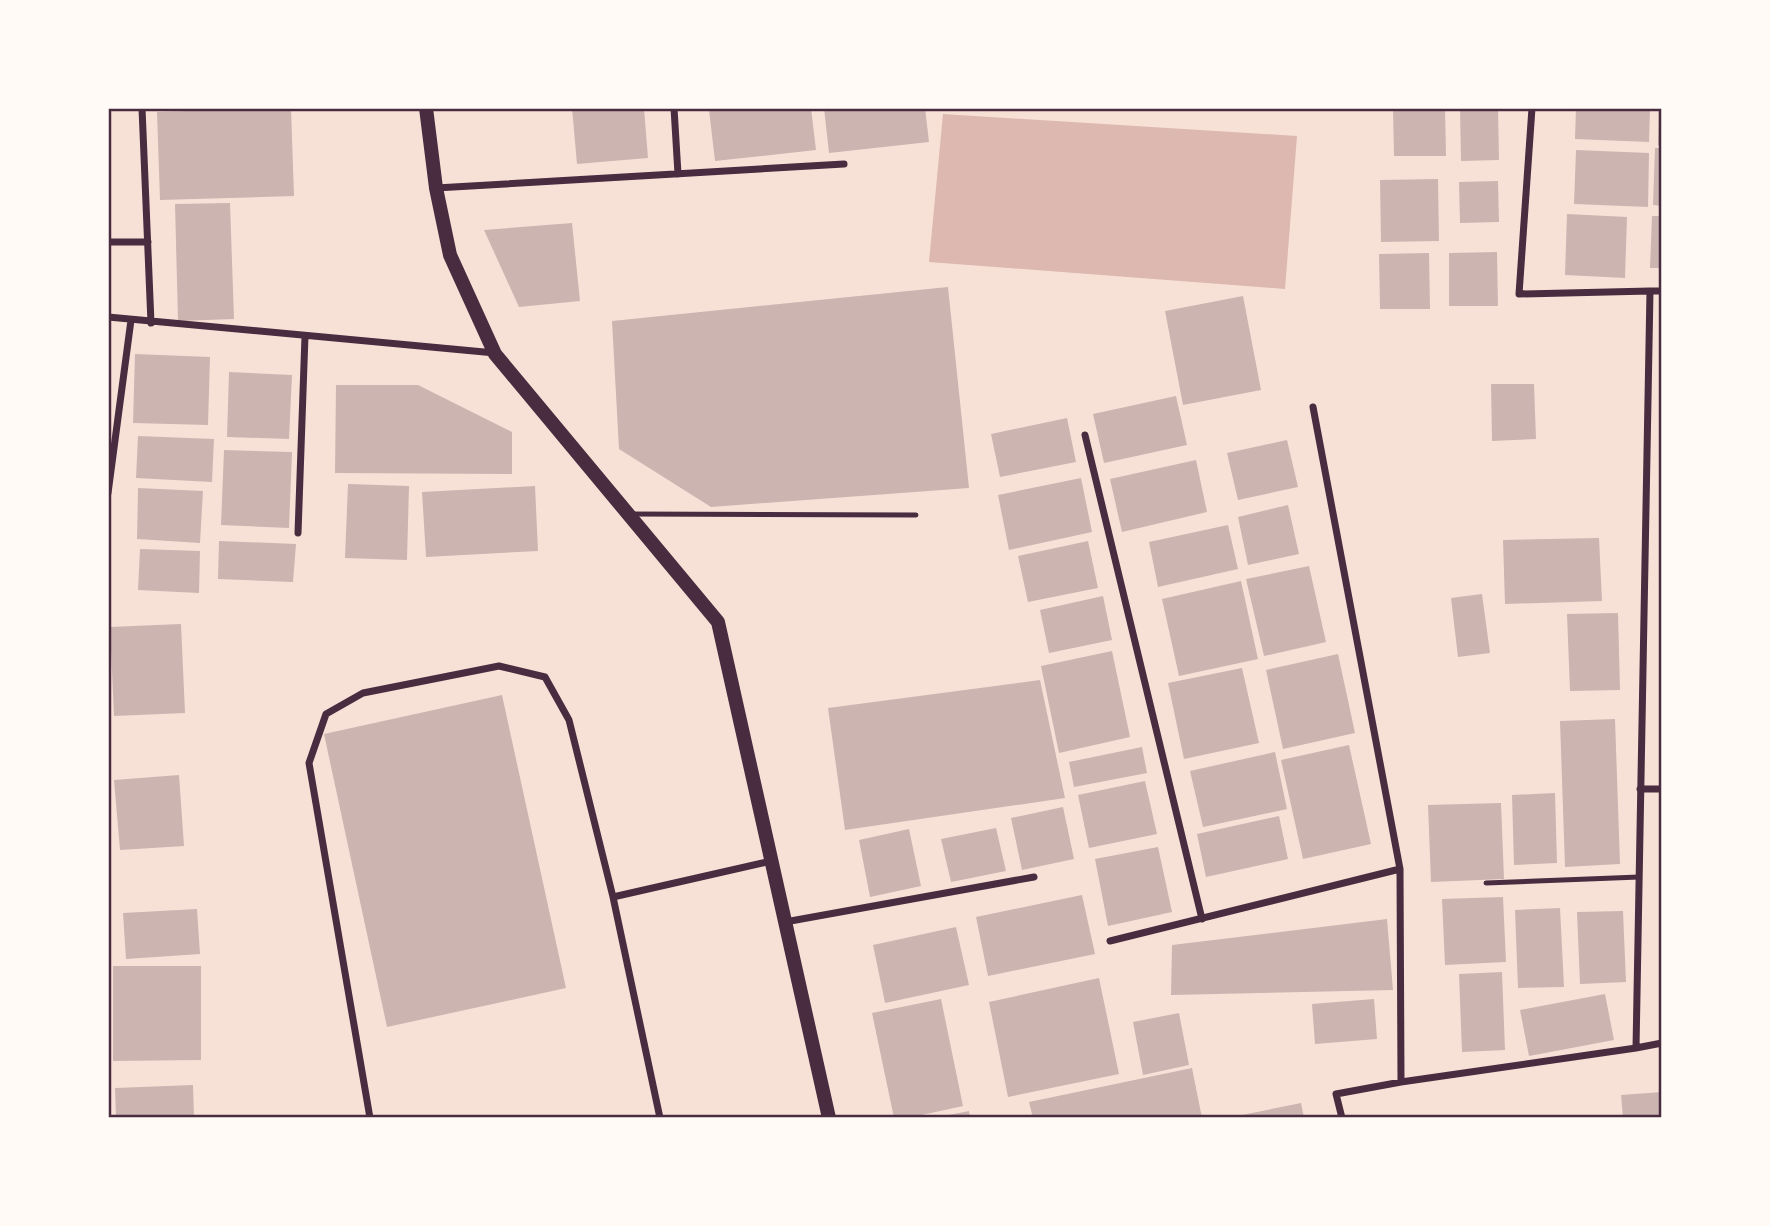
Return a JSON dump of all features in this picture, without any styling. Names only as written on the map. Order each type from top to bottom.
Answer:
[{"type":"main road","points":[[426,108],[436,188],[450,256],[495,354],[718,622],[829,1118]]},
{"type":"street","points":[[142,108],[151,323]]},
{"type":"street","points":[[674,108],[678,174]]},
{"type":"street","points":[[1532,108],[1519,294],[1661,291]]},
{"type":"street","points":[[436,188],[844,164]]},
{"type":"street","points":[[108,242],[148,242]]},
{"type":"street","points":[[1636,1048],[1650,291]]},
{"type":"street","points":[[108,317],[495,354]]},
{"type":"street","points":[[108,493],[131,320]]},
{"type":"street","points":[[298,533],[305,336]]},
{"type":"street","points":[[1313,407],[1400,869],[1401,1082]]},
{"type":"street","points":[[1085,435],[1202,919]]},
{"type":"street","points":[[370,1118],[309,763],[326,715],[363,693],[499,666],[545,677],[569,720],[613,897],[660,1118]]},
{"type":"street","points":[[1640,789],[1661,789]]},
{"type":"street","points":[[613,897],[771,861]]},
{"type":"street","points":[[1110,941],[1400,869]]},
{"type":"street","points":[[785,922],[1034,877]]},
{"type":"street","points":[[1342,1118],[1336,1094],[1661,1042]]},
{"type":"lane","points":[[628,514],[916,515]]},
{"type":"lane","points":[[1486,883],[1639,877]]},
{"type":"shaded area","points":[[943,114],[1297,136],[1285,289],[929,262]]},
{"type":"building","points":[[291,108],[294,196],[160,200],[157,112]]},
{"type":"building","points":[[572,108],[644,108],[648,158],[577,164]]},
{"type":"building","points":[[811,108],[816,150],[715,161],[709,110]]},
{"type":"building","points":[[824,108],[925,108],[929,142],[829,153]]},
{"type":"building","points":[[1393,108],[1445,108],[1446,156],[1394,156]]},
{"type":"building","points":[[1460,108],[1498,108],[1499,160],[1461,161]]},
{"type":"building","points":[[1576,108],[1650,108],[1649,142],[1575,139]]},
{"type":"building","points":[[1659,108],[1662,108],[1662,145],[1658,145]]},
{"type":"building","points":[[1655,148],[1662,148],[1662,206],[1653,205]]},
{"type":"building","points":[[1576,150],[1649,153],[1648,207],[1574,204]]},
{"type":"building","points":[[1438,179],[1439,241],[1381,242],[1380,180]]},
{"type":"building","points":[[1498,181],[1499,222],[1460,223],[1459,182]]},
{"type":"building","points":[[230,203],[234,319],[178,321],[175,204]]},
{"type":"building","points":[[1567,214],[1627,217],[1625,278],[1565,275]]},
{"type":"building","points":[[1652,216],[1662,216],[1662,268],[1650,268]]},
{"type":"building","points":[[572,223],[580,301],[519,307],[484,230]]},
{"type":"building","points":[[1497,252],[1498,306],[1449,306],[1449,253]]},
{"type":"building","points":[[1429,253],[1430,309],[1380,309],[1379,254]]},
{"type":"building","points":[[948,287],[969,488],[711,507],[619,449],[612,321]]},
{"type":"building","points":[[1243,296],[1261,390],[1183,405],[1165,311]]},
{"type":"building","points":[[135,354],[210,357],[208,425],[133,423]]},
{"type":"building","points":[[229,372],[292,375],[289,439],[227,437]]},
{"type":"building","points":[[1491,384],[1534,384],[1536,439],[1492,441]]},
{"type":"building","points":[[336,385],[418,385],[512,432],[512,474],[335,473]]},
{"type":"building","points":[[1176,396],[1187,445],[1104,463],[1093,414]]},
{"type":"building","points":[[1067,418],[1076,462],[1000,477],[991,434]]},
{"type":"building","points":[[138,436],[214,439],[212,482],[136,478]]},
{"type":"building","points":[[1287,440],[1298,487],[1238,500],[1227,453]]},
{"type":"building","points":[[224,450],[292,452],[289,528],[221,525]]},
{"type":"building","points":[[1196,460],[1207,512],[1122,532],[1110,479]]},
{"type":"building","points":[[1081,478],[1092,532],[1009,550],[998,495]]},
{"type":"building","points":[[348,484],[409,486],[407,560],[345,558]]},
{"type":"building","points":[[535,486],[538,551],[426,557],[422,492]]},
{"type":"building","points":[[138,488],[203,491],[200,543],[137,539]]},
{"type":"building","points":[[1288,505],[1299,554],[1248,565],[1238,517]]},
{"type":"building","points":[[1228,525],[1238,569],[1158,587],[1149,542]]},
{"type":"building","points":[[1599,538],[1602,601],[1505,604],[1503,540]]},
{"type":"building","points":[[219,541],[296,544],[293,582],[218,579]]},
{"type":"building","points":[[1088,541],[1098,588],[1028,602],[1018,556]]},
{"type":"building","points":[[140,549],[200,551],[199,593],[138,590]]},
{"type":"building","points":[[1309,566],[1326,642],[1264,656],[1246,579]]},
{"type":"building","points":[[1241,581],[1258,659],[1179,676],[1162,599]]},
{"type":"building","points":[[1482,594],[1490,653],[1458,657],[1451,598]]},
{"type":"building","points":[[1103,596],[1112,640],[1049,653],[1040,610]]},
{"type":"building","points":[[1618,613],[1620,690],[1570,691],[1567,614]]},
{"type":"building","points":[[181,624],[185,713],[114,716],[110,627]]},
{"type":"building","points":[[1112,651],[1130,737],[1059,753],[1041,666]]},
{"type":"building","points":[[1338,654],[1355,733],[1283,749],[1266,670]]},
{"type":"building","points":[[1242,668],[1259,743],[1184,759],[1168,683]]},
{"type":"building","points":[[1040,680],[1065,798],[845,830],[828,708]]},
{"type":"building","points":[[502,695],[566,988],[387,1027],[324,734]]},
{"type":"building","points":[[1615,719],[1620,864],[1565,867],[1560,721]]},
{"type":"building","points":[[1349,745],[1371,844],[1303,859],[1281,760]]},
{"type":"building","points":[[1142,747],[1147,773],[1074,787],[1069,762]]},
{"type":"building","points":[[1275,752],[1287,809],[1203,827],[1190,771]]},
{"type":"building","points":[[179,775],[184,846],[120,850],[114,780]]},
{"type":"building","points":[[1145,781],[1157,834],[1089,848],[1078,795]]},
{"type":"building","points":[[1555,793],[1557,863],[1514,865],[1512,795]]},
{"type":"building","points":[[1501,803],[1504,879],[1431,882],[1428,805]]},
{"type":"building","points":[[1063,807],[1074,859],[1022,870],[1011,818]]},
{"type":"building","points":[[1279,816],[1288,859],[1206,877],[1197,834]]},
{"type":"building","points":[[996,828],[1006,871],[951,882],[941,839]]},
{"type":"building","points":[[909,829],[921,886],[870,897],[859,840]]},
{"type":"building","points":[[1158,847],[1172,912],[1108,926],[1095,859]]},
{"type":"building","points":[[1082,895],[1095,954],[988,976],[976,917]]},
{"type":"building","points":[[1503,897],[1506,962],[1445,965],[1442,899]]},
{"type":"building","points":[[1560,908],[1564,987],[1518,988],[1515,910]]},
{"type":"building","points":[[197,909],[200,954],[126,959],[123,913]]},
{"type":"building","points":[[1623,911],[1626,982],[1580,984],[1577,912]]},
{"type":"building","points":[[1387,919],[1393,990],[1171,995],[1172,945]]},
{"type":"building","points":[[956,927],[969,985],[885,1003],[873,945]]},
{"type":"building","points":[[113,966],[201,966],[201,1060],[113,1061]]},
{"type":"building","points":[[1502,972],[1505,1050],[1462,1052],[1459,974]]},
{"type":"building","points":[[1099,978],[1119,1074],[1008,1097],[989,1002]]},
{"type":"building","points":[[1605,994],[1614,1040],[1529,1056],[1520,1010]]},
{"type":"building","points":[[941,999],[963,1106],[908,1118],[894,1118],[872,1013]]},
{"type":"building","points":[[1374,999],[1377,1039],[1315,1044],[1312,1004]]},
{"type":"building","points":[[1179,1013],[1189,1065],[1143,1075],[1133,1022]]},
{"type":"building","points":[[1192,1068],[1202,1118],[1033,1118],[1029,1102]]},
{"type":"building","points":[[193,1085],[194,1118],[116,1118],[115,1088]]},
{"type":"building","points":[[1662,1092],[1662,1118],[1623,1118],[1621,1095]]},
{"type":"building","points":[[1301,1103],[1304,1118],[1237,1118],[1237,1116]]},
{"type":"building","points":[[969,1111],[970,1118],[944,1118],[944,1116]]}]
